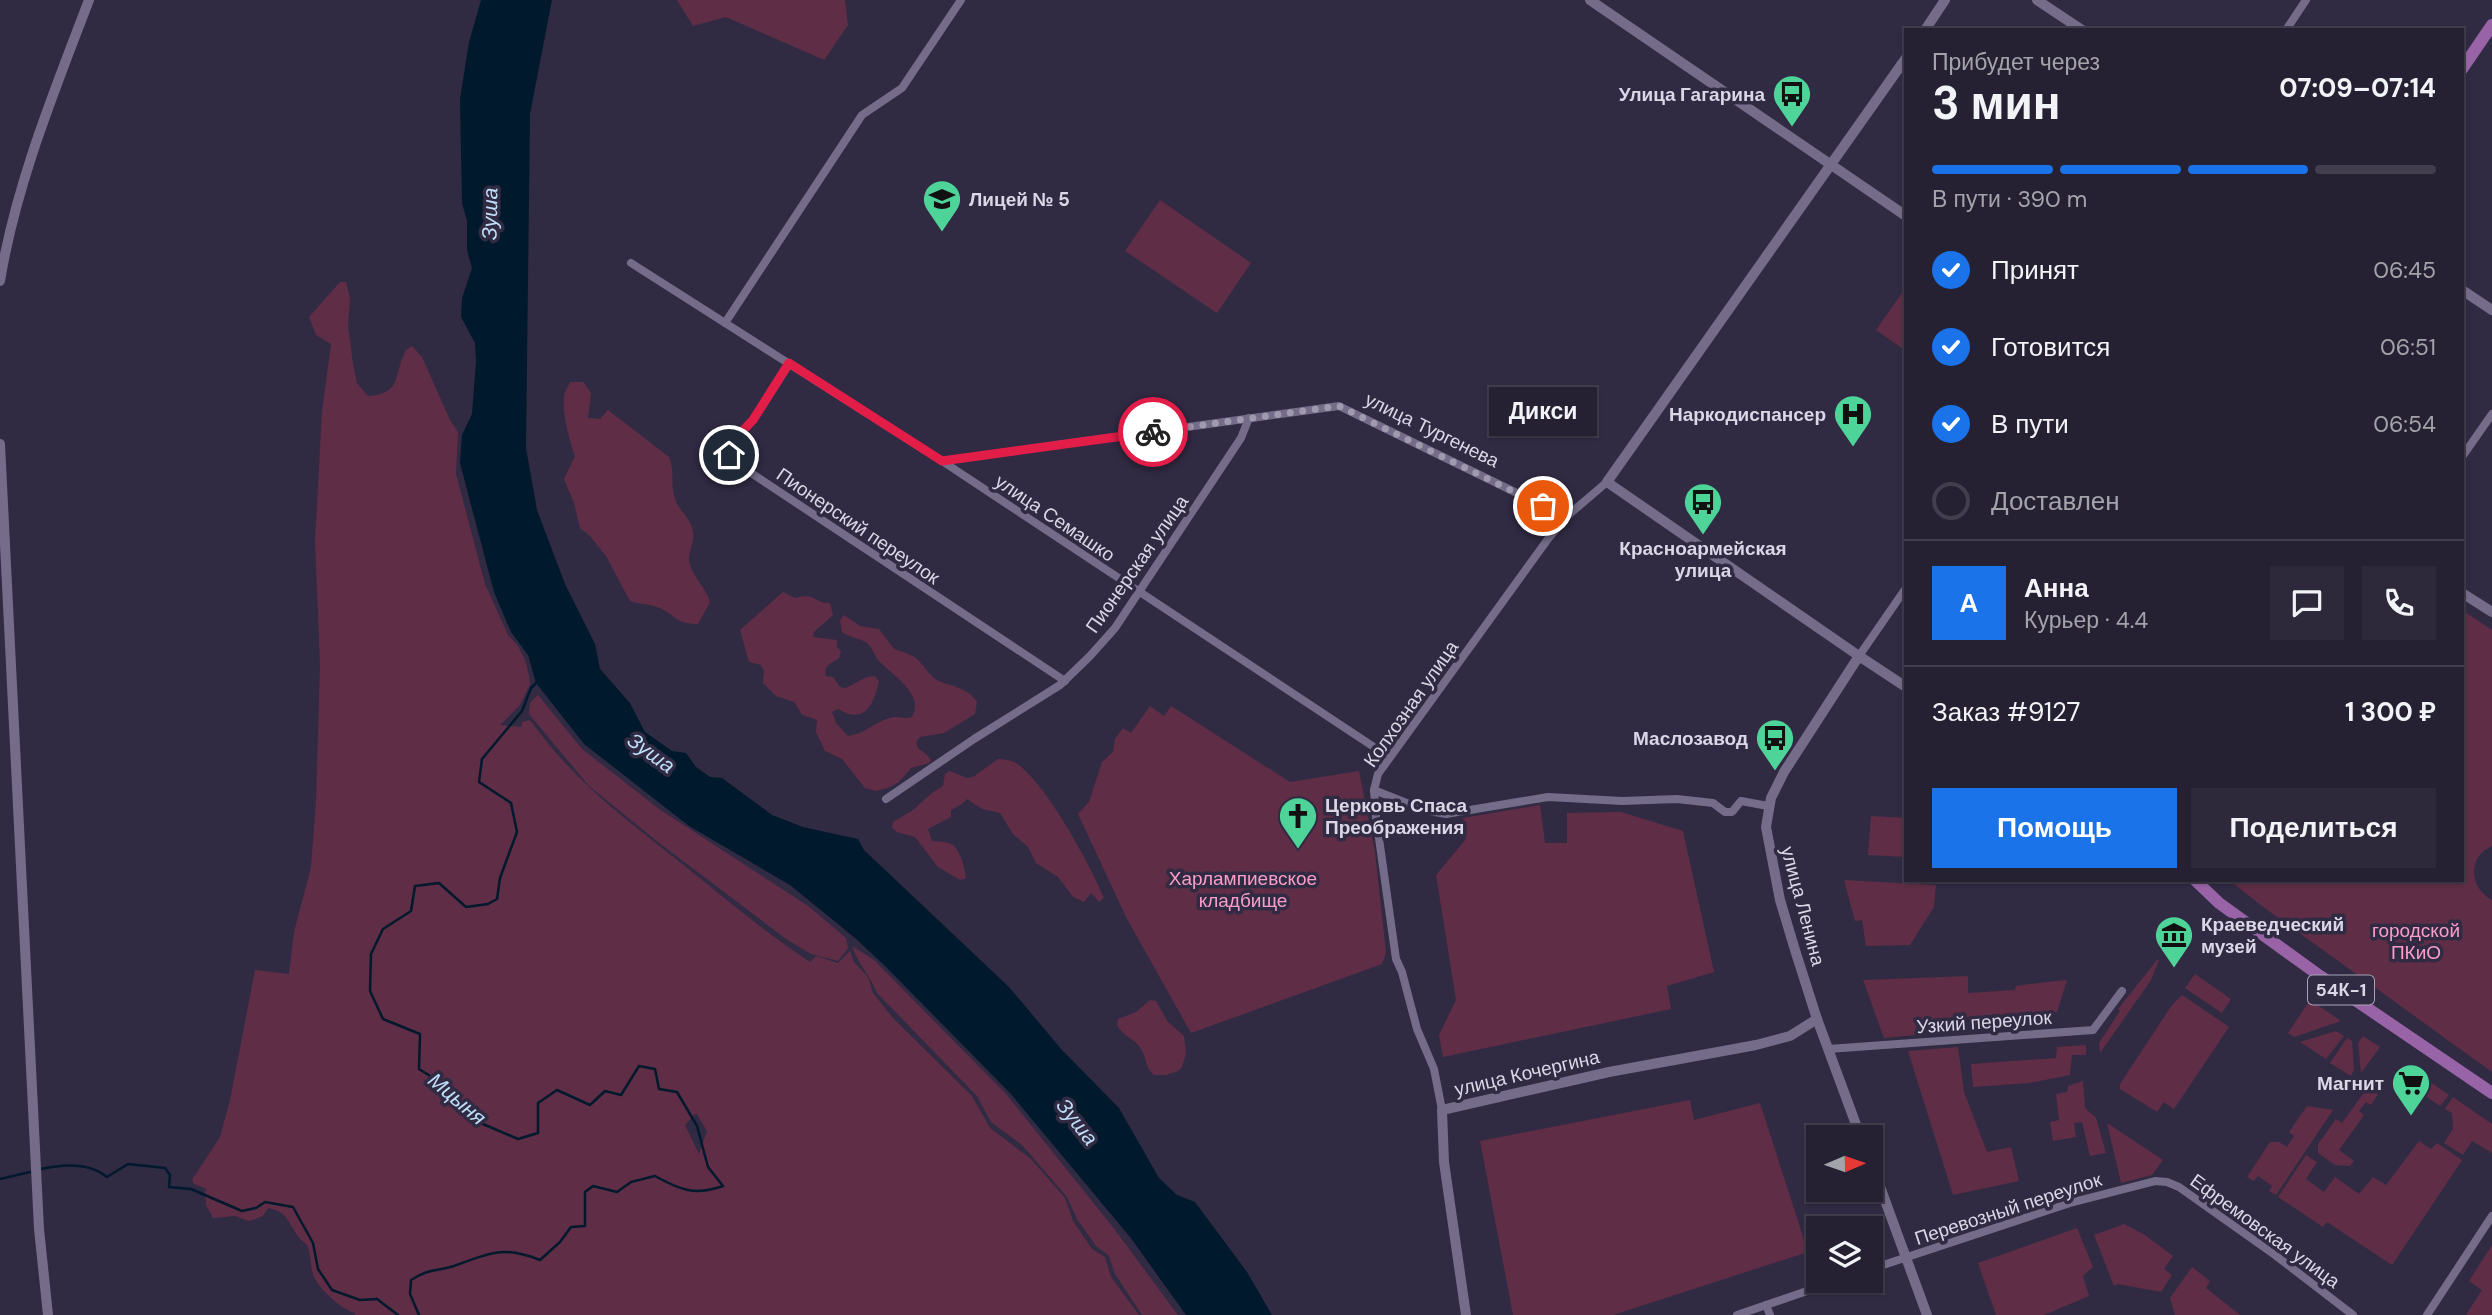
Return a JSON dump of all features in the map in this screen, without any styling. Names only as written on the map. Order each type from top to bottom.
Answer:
[{"type":"main road","points":[[1590,0],[1904,215]]},
{"type":"main road","points":[[2037,0],[2078,28]]},
{"type":"main road","points":[[2464,66],[2492,25]]},
{"type":"main road","points":[[2464,290],[2492,310]]},
{"type":"main road","points":[[1859,656],[1904,686]]},
{"type":"main road","name":"улица Ленина","points":[[1856,1125],[1817,1019],[1780,900],[1770,860],[1766,827],[1768,806],[1784,772],[1859,656]]},
{"type":"main road","name":"54К-1","points":[[2196,882],[2219,903],[2320,976],[2492,1093]]},
{"type":"main road","name":"улица Кочергина","points":[[1466,1315],[1444,1162],[1442,1110],[1609,1072],[1756,1045],[1790,1036],[1817,1019]]},
{"type":"main road","points":[[1883,1195],[1927,1315]]},
{"type":"street","points":[[0,281],[18,194],[51,97],[89,0]]},
{"type":"street","points":[[725,323],[862,115],[902,88],[961,0]]},
{"type":"street","points":[[1926,28],[1945,0]]},
{"type":"street","points":[[2287,28],[2306,0]]},
{"type":"street","points":[[1859,656],[1607,482],[1904,61]]},
{"type":"street","name":"улица Семашко","points":[[631,263],[942,461],[1389,757]]},
{"type":"street","name":"Пионерский переулок","points":[[789,363],[753,420],[730,444],[729,455],[733,461],[1065,681]]},
{"type":"street","name":"улица Тургенева","points":[[942,461],[1339,406],[1566,517]]},
{"type":"street","points":[[2464,454],[2492,414]]},
{"type":"street","name":"Пионерская улица","points":[[886,799],[1065,681],[1115,628],[1241,438],[1249,418]]},
{"type":"street","points":[[0,444],[36,1159],[48,1315]]},
{"type":"street","name":"Колхозная улица","points":[[1442,1110],[1434,1069],[1417,1029],[1396,959],[1376,817],[1374,790],[1378,774],[1566,517],[1607,482]]},
{"type":"street","name":"улица Ленина","points":[[1859,656],[1904,590]]},
{"type":"street","points":[[2464,594],[2492,612]]},
{"type":"street","points":[[1374,790],[1424,810],[1446,814],[1548,797],[1622,801],[1677,799],[1713,803],[1725,812],[1732,812],[1741,801],[1768,806]]},
{"type":"street","name":"Узкий переулок","points":[[1828,1049],[2093,1030],[2122,990]]},
{"type":"street","name":"Перевозный переулок","points":[[1883,1265],[2073,1202],[2155,1181]]},
{"type":"street","name":"Ефремовская улица","points":[[2155,1181],[2179,1187],[2353,1315]]},
{"type":"street","points":[[2427,1315],[2492,1216]]},
{"type":"street","points":[[1737,1315],[1806,1291]]},
{"type":"street","points":[[1766,1305],[1770,1315]]},
{"type":"green space","points":[[677,0],[845,0],[848,25],[824,60],[726,17],[693,26]]},
{"type":"green space","points":[[1160,200],[1251,263],[1217,313],[1125,251]]},
{"type":"green space","points":[[340,282],[346,282],[350,298],[348,325],[357,383],[368,396],[387,391],[395,381],[406,350],[412,346],[422,357],[458,432],[456,474],[485,584],[508,635],[525,660],[529,675],[530,684],[520,705],[500,725],[521,727],[522,722],[530,720],[565,763],[602,799],[746,916],[810,962],[816,956],[838,963],[850,951],[854,962],[868,977],[873,993],[892,1017],[972,1096],[990,1128],[1031,1159],[1065,1198],[1073,1221],[1092,1249],[1105,1257],[1111,1277],[1139,1315],[355,1315],[336,1302],[320,1286],[313,1274],[307,1245],[282,1214],[268,1208],[263,1216],[249,1221],[235,1216],[213,1218],[206,1205],[207,1189],[194,1184],[192,1180],[220,1137],[230,1100],[255,970],[289,974],[294,932],[311,867],[320,665],[315,541],[322,412],[331,344],[316,335],[309,317]],"holes":[[[696,1113],[707,1131],[699,1154],[685,1125]]]},
{"type":"green space","points":[[1904,290],[1904,350],[1876,330]]},
{"type":"green space","points":[[570,382],[583,382],[591,393],[588,418],[600,419],[608,410],[669,457],[675,499],[693,532],[690,565],[710,602],[698,624],[679,620],[657,607],[630,601],[606,556],[580,528],[564,479],[575,456],[564,411],[564,396]]},
{"type":"green space","points":[[783,592],[795,598],[808,596],[830,603],[833,615],[814,632],[813,637],[837,640],[837,647],[841,651],[839,658],[827,667],[826,676],[833,677],[840,687],[846,688],[870,677],[875,676],[879,681],[871,705],[866,710],[855,715],[838,709],[832,712],[836,723],[848,736],[890,718],[912,717],[915,709],[911,693],[879,661],[869,645],[842,632],[840,620],[844,615],[860,626],[879,629],[894,649],[916,659],[936,679],[969,693],[977,702],[975,714],[944,733],[920,737],[916,742],[918,748],[931,760],[929,763],[911,768],[899,782],[888,788],[876,791],[865,788],[842,759],[825,751],[816,732],[817,720],[803,714],[794,702],[776,696],[763,683],[764,671],[761,665],[749,662],[740,630]]},
{"type":"green space","name":"городской ПКиО","points":[[2464,611],[2492,630],[2492,846],[2478,857],[2474,873],[2479,888],[2492,900],[2492,1072],[2232,882],[2464,882]]},
{"type":"green space","points":[[538,695],[582,749],[659,809],[808,906],[846,938],[848,948],[838,961],[811,954],[786,939],[589,786],[529,714],[530,703]]},
{"type":"green space","name":"Харлампиевское кладбище","points":[[1150,706],[1164,716],[1171,706],[1290,782],[1359,771],[1375,852],[1386,953],[1382,964],[1191,1033],[1127,919],[1078,814],[1089,802],[1102,762],[1113,752],[1115,739],[1123,728],[1131,733]]},
{"type":"green space","points":[[998,759],[1014,762],[1026,771],[1052,803],[1098,884],[1104,898],[1099,902],[1091,893],[1084,902],[1073,897],[1058,877],[1036,863],[1028,847],[1013,834],[1000,813],[982,809],[967,799],[951,810],[951,817],[928,829],[932,841],[954,846],[963,864],[966,878],[960,880],[938,867],[915,837],[892,828],[893,822],[943,786],[945,774],[950,771],[967,778],[973,777]]},
{"type":"green space","points":[[1540,805],[1545,843],[1567,843],[1567,813],[1621,812],[1683,831],[1714,972],[1667,986],[1671,1009],[1443,1057],[1439,1035],[1456,1000],[1436,875],[1466,839],[1463,818]]},
{"type":"green space","points":[[1871,816],[1904,818],[1904,857],[1868,855]]},
{"type":"green space","points":[[1844,880],[1936,885],[1934,907],[1910,945],[1866,946],[1862,920],[1855,921]]},
{"type":"green space","points":[[852,946],[874,960],[1006,1094],[1112,1226],[1178,1315],[1142,1315],[1115,1274],[1109,1256],[1096,1246],[1077,1219],[1067,1197],[1022,1145],[991,1122],[977,1096],[877,993]]},
{"type":"green space","points":[[2157,960],[2151,980],[2100,1053],[2099,1043],[2120,1011],[2118,1009]]},
{"type":"green space","points":[[2195,974],[2231,999],[2222,1013],[2185,988]]},
{"type":"green space","points":[[1968,976],[1968,993],[2015,990],[2016,986],[2021,985],[2067,980],[2057,1012],[1916,1020],[1916,1035],[1884,1038],[1863,980]]},
{"type":"green space","points":[[2182,995],[2229,1027],[2174,1109],[2164,1102],[2157,1112],[2120,1089],[2120,1084],[2172,1005]]},
{"type":"green space","points":[[1150,1000],[1156,1001],[1168,1022],[1184,1036],[1186,1054],[1182,1067],[1166,1075],[1154,1075],[1151,1072],[1139,1046],[1117,1025],[1118,1019],[1136,1012]]},
{"type":"green space","points":[[2310,1000],[2341,1021],[2294,1037],[2288,1033]]},
{"type":"green space","points":[[2336,1031],[2344,1036],[2326,1059],[2300,1042]]},
{"type":"green space","points":[[2363,1036],[2380,1047],[2361,1073],[2358,1043]]},
{"type":"green space","points":[[2347,1038],[2352,1041],[2354,1070],[2351,1076],[2330,1063]]},
{"type":"green space","points":[[2086,1045],[2086,1055],[2072,1055],[2070,1075],[2029,1083],[1973,1087],[1971,1064],[2056,1058],[2057,1047]]},
{"type":"green space","points":[[1958,1047],[1964,1092],[1987,1152],[2011,1147],[2019,1181],[1953,1195],[1908,1051]]},
{"type":"green space","points":[[2417,1073],[2449,1095],[2440,1106],[2409,1085]]},
{"type":"green space","points":[[2083,1081],[2085,1108],[2096,1118],[2106,1153],[2090,1156],[2082,1122],[2074,1123],[2076,1137],[2053,1141],[2050,1122],[2059,1120],[2056,1094],[2067,1092],[2068,1086]]},
{"type":"green space","points":[[2368,1087],[2378,1094],[2371,1105],[2366,1102],[2359,1111],[2364,1115],[2339,1150],[2354,1161],[2350,1166],[2335,1165],[2318,1153],[2318,1144],[2336,1119],[2342,1123]]},
{"type":"green space","points":[[2453,1097],[2492,1124],[2492,1153],[2472,1141],[2463,1155],[2444,1143],[2453,1129],[2452,1113],[2445,1109]]},
{"type":"green space","points":[[1690,1100],[1694,1120],[1760,1103],[1806,1253],[1613,1315],[1513,1315],[1480,1141]]},
{"type":"green space","points":[[2307,1106],[2333,1110],[2276,1195],[2269,1191],[2272,1186],[2258,1176],[2254,1181],[2247,1177],[2270,1142],[2279,1142],[2287,1147],[2294,1136],[2289,1132]]},
{"type":"green space","points":[[2107,1123],[2163,1160],[2152,1175],[2121,1183]]},
{"type":"green space","points":[[2419,1141],[2431,1149],[2437,1143],[2462,1160],[2392,1265],[2327,1222],[2323,1227],[2278,1197],[2306,1155],[2317,1162],[2306,1179],[2324,1192],[2335,1177],[2359,1194],[2373,1177],[2386,1185]]},
{"type":"green space","points":[[2124,1224],[2145,1235],[2173,1256],[2164,1269],[2172,1275],[2161,1292],[2118,1284],[2114,1286],[2094,1235]]},
{"type":"green space","points":[[2077,1228],[2093,1267],[2083,1276],[2089,1296],[2044,1315],[1996,1315],[1978,1263]]},
{"type":"green space","points":[[2492,1245],[2492,1315],[2466,1315],[2482,1290],[2469,1281]]},
{"type":"green space","points":[[2192,1267],[2210,1281],[2206,1288],[2240,1315],[2175,1315],[2170,1298]]},
{"type":"water","name":"Зуша","points":[[481,0],[552,0],[530,114],[526,448],[537,510],[565,584],[595,644],[600,669],[630,703],[645,732],[672,751],[686,753],[696,767],[710,777],[722,778],[772,815],[803,827],[858,839],[864,850],[1009,987],[1062,1050],[1119,1108],[1159,1178],[1177,1195],[1195,1202],[1247,1272],[1272,1315],[1186,1315],[1130,1237],[1010,1093],[886,967],[790,885],[689,826],[584,744],[536,683],[528,655],[511,632],[494,592],[460,463],[462,435],[472,414],[476,361],[475,343],[461,317],[462,298],[472,268],[467,250],[467,221],[462,203],[460,99],[469,42]]},
{"type":"waterway","name":"Мцыня","points":[[419,1315],[410,1294],[411,1280],[428,1272],[496,1252],[516,1253],[540,1260],[560,1242],[571,1227],[585,1226],[585,1192],[593,1186],[617,1192],[631,1182],[655,1176],[688,1190],[704,1191],[723,1186],[708,1167],[697,1126],[677,1092],[659,1089],[655,1069],[639,1066],[621,1095],[605,1091],[590,1105],[557,1090],[538,1103],[538,1133],[518,1139],[483,1124],[443,1084],[419,1069],[420,1034],[383,1019],[370,991],[371,954],[383,929],[411,911],[415,886],[439,883],[466,907],[488,904],[497,899],[500,878],[517,832],[511,803],[479,782],[482,759],[522,711],[531,688],[538,681]]},
{"type":"waterway","name":"Мцыня","points":[[41,1169],[76,1166],[92,1169],[107,1177],[128,1164],[165,1168],[170,1175],[169,1187],[191,1189],[242,1211],[256,1208],[265,1202],[293,1207],[313,1243],[318,1269],[332,1290],[360,1300],[377,1299],[398,1315]]},
{"type":"waterway","name":"Мцыня","points":[[0,1179],[34,1171]]},
{"type":"way so far","points":[[1153,432],[1339,406],[1543,506]]},
{"type":"place","name":"Улица Гагарина","points":[[1792,128]]},
{"type":"place","name":"Лицей № 5","points":[[942,233]]},
{"type":"place","name":"Наркодиспансер","points":[[1853,448]]},
{"type":"place","name":"Дикси","points":[[1543,506]]},
{"type":"place","name":"Красноармейская улица","points":[[1703,536]]},
{"type":"place","name":"Маслозавод","points":[[1775,772]]},
{"type":"place","name":"Церковь Спаса Преображения","points":[[1298,850]]},
{"type":"place","name":"Краеведческий музей","points":[[2174,969]]},
{"type":"place","name":"Магнит","points":[[2411,1117]]},
{"type":"route","points":[[729,455],[730,444],[753,420],[789,363],[942,461],[1153,432]]}]
